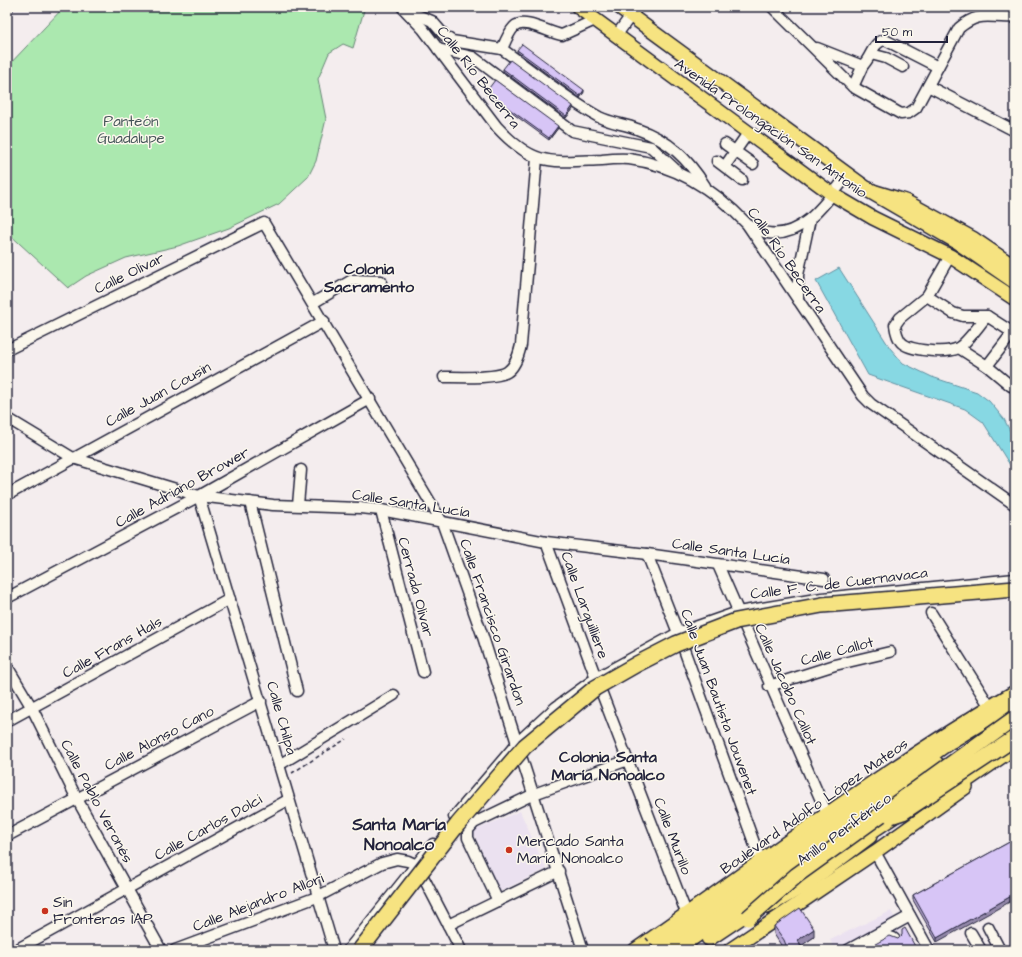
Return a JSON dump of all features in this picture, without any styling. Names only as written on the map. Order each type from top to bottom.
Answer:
[{"type":"highway","points":[[869,190],[957,241],[1015,280]]},
{"type":"highway","points":[[360,950],[458,824],[525,746],[595,688],[637,664],[676,644],[736,621],[822,605],[1015,589]]},
{"type":"highway","points":[[656,950],[950,741],[1015,701]]},
{"type":"highway","name":"Anillo Periférico","points":[[676,950],[986,728],[1015,712]]},
{"type":"highway","points":[[748,918],[797,875],[1015,718]]},
{"type":"highway","points":[[702,950],[748,918],[805,884],[914,798],[1015,729]]},
{"type":"highway","points":[[892,815],[903,812],[1015,737]]},
{"type":"highway","name":"Anillo Periférico","points":[[691,950],[1015,737]]},
{"type":"highway","points":[[861,840],[963,782],[1015,747]]},
{"type":"main road","name":"Avenida Prolongación San Antonio","points":[[578,7],[832,194],[873,218],[950,256],[1015,299]]},
{"type":"main road","name":"Avenida Prolongación San Antonio","points":[[619,7],[634,11],[847,176],[869,190],[905,201],[974,239],[1015,267]]},
{"type":"main road","name":"Boulevard Adolfo López Mateos","points":[[635,950],[687,915],[827,814],[1015,692]]},
{"type":"main road","points":[[730,950],[875,852],[1015,753]]},
{"type":"street","points":[[772,7],[783,11],[813,47],[853,87],[901,114],[909,113],[916,108],[959,28],[969,20],[979,16],[1001,18],[1015,16]]},
{"type":"street","points":[[404,9],[432,21],[445,36],[452,41],[502,49],[585,108],[601,117],[656,137],[675,149],[692,166],[706,188]]},
{"type":"street","name":"Calle Río Becerra","points":[[404,9],[438,49],[502,132],[511,142],[528,155],[544,160],[573,161],[628,159],[656,164],[679,172],[729,204],[747,224],[855,386],[867,400],[1015,505]]},
{"type":"street","points":[[616,36],[634,11]]},
{"type":"street","points":[[1001,18],[1015,26]]},
{"type":"street","points":[[502,49],[514,26],[520,24],[528,24],[562,36],[595,20]]},
{"type":"street","points":[[853,87],[863,65],[877,44],[885,40],[938,67]]},
{"type":"street","points":[[813,47],[863,65]]},
{"type":"street","points":[[438,49],[473,57],[572,131],[651,147],[679,172]]},
{"type":"street","points":[[871,54],[886,58],[903,67]]},
{"type":"street","points":[[928,86],[1014,128]]},
{"type":"street","points":[[742,180],[721,164],[735,152],[748,133]]},
{"type":"street","points":[[725,144],[753,164]]},
{"type":"street","points":[[444,377],[490,376],[506,372],[517,360],[522,345],[537,158]]},
{"type":"street","points":[[747,224],[762,231],[774,233],[791,230],[810,219],[847,176]]},
{"type":"street","points":[[798,300],[798,275],[810,219]]},
{"type":"street","name":"Calle Francisco Girardon","points":[[264,223],[324,321],[442,522],[483,637],[518,742],[583,950]]},
{"type":"street","name":"Calle Olivar","points":[[7,350],[264,223]]},
{"type":"street","points":[[950,256],[927,296],[900,318],[895,325],[896,334],[902,343],[910,348],[946,351],[959,348],[987,316]]},
{"type":"street","points":[[313,303],[352,280],[381,281]]},
{"type":"street","points":[[927,296],[953,313],[962,316],[987,316],[1014,333],[986,366]]},
{"type":"street","name":"Calle Juan Cousin","points":[[7,495],[324,321]]},
{"type":"street","points":[[959,348],[1014,386]]},
{"type":"street","name":"Calle Adriano Brower","points":[[7,598],[199,496],[370,399]]},
{"type":"street","name":"Calle Santa Lucía","points":[[7,418],[73,458],[199,496],[298,506],[381,510],[546,542],[647,554],[824,579]]},
{"type":"street","points":[[298,506],[301,470]]},
{"type":"street","name":"Calle Chilpa","points":[[199,496],[261,701],[317,898],[334,950]]},
{"type":"street","points":[[250,502],[297,691]]},
{"type":"street","name":"Cerrada Olivar","points":[[381,510],[423,672]]},
{"type":"street","name":"Calle Larguilliere","points":[[546,542],[596,678]]},
{"type":"street","name":"Calle Juan Bautista Jouvenet","points":[[647,554],[678,634],[761,862]]},
{"type":"street","name":"Calle Jacobo Callot","points":[[718,565],[769,686],[827,814]]},
{"type":"street","name":"Calle F. C. de Cuernavaca","points":[[348,950],[485,779],[518,742],[556,707],[596,678],[678,634],[738,612],[822,598],[1015,579]]},
{"type":"street","name":"Calle Frans Hals","points":[[7,721],[230,599]]},
{"type":"street","points":[[932,613],[990,707]]},
{"type":"street","name":"Calle Callot","points":[[769,686],[835,665],[890,652]]},
{"type":"street","name":"Calle Pablo Veronés","points":[[7,666],[32,708],[77,799],[161,950]]},
{"type":"street","name":"Calle Murillo","points":[[596,678],[687,915]]},
{"type":"street","points":[[279,765],[394,694]]},
{"type":"street","name":"Calle Alonso Cano","points":[[7,836],[261,701]]},
{"type":"street","points":[[498,901],[468,838],[468,830],[474,823],[534,794],[628,760]]},
{"type":"street","name":"Calle Carlos Dolci","points":[[16,950],[288,800]]},
{"type":"street","points":[[875,852],[928,950]]},
{"type":"street","name":"Calle Alejandro Allori","points":[[175,950],[317,898],[382,863],[397,859],[408,861],[417,865]]},
{"type":"street","points":[[417,865],[461,950]]},
{"type":"street","points":[[448,925],[559,871]]},
{"type":"street","points":[[848,950],[910,916]]},
{"type":"street","points":[[988,927],[1000,950]]},
{"type":"street","points":[[971,932],[981,950]]},
{"type":"street","points":[[863,950],[888,936],[892,937],[896,941]]},
{"type":"path","points":[[283,779],[346,739]]},
{"type":"path","points":[[646,938],[656,950]]},
{"type":"shaded area","name":"Mercado Santa María Nonoalco","points":[[520,811],[546,869],[499,892],[473,831]]},
{"type":"shaded area","points":[[891,911],[912,950],[835,950],[830,940]]},
{"type":"green space","name":"Panteón Guadalupe","points":[[64,7],[365,7],[353,48],[343,44],[329,53],[318,79],[326,119],[316,161],[308,177],[279,204],[229,228],[178,246],[126,258],[86,276],[68,288],[7,232],[7,67]]},
{"type":"green space","points":[[947,7],[1015,7],[1015,8],[957,11]]},
{"type":"water","points":[[839,268],[890,348],[903,363],[932,377],[977,392],[989,401],[1004,419],[1015,441],[1015,473],[983,422],[965,409],[868,375],[816,281]]},
{"type":"building","points":[[522,44],[584,90],[580,96],[517,50]]},
{"type":"building","points":[[510,60],[573,106],[566,116],[503,69]]},
{"type":"building","points":[[495,80],[558,126],[549,138],[486,92]]},
{"type":"building","points":[[1015,839],[1015,894],[937,938],[913,895]]},
{"type":"building","points":[[800,908],[814,929],[798,940],[802,950],[788,950],[784,940],[774,926]]},
{"type":"building","points":[[905,928],[917,950],[866,950],[890,936],[898,939],[902,935],[902,930]]},
{"type":"place","name":"Mercado Santa María Nonoalco","points":[[509,850]]},
{"type":"place","name":"Sin Fronteras IAP","points":[[45,911]]},
{"type":"district","name":"Colonia Sacramento","points":[[369,277]]},
{"type":"district","name":"Colonia Santa María Nonoalco","points":[[608,765]]},
{"type":"district","name":"Santa María Nonoalco","points":[[399,834]]}]
